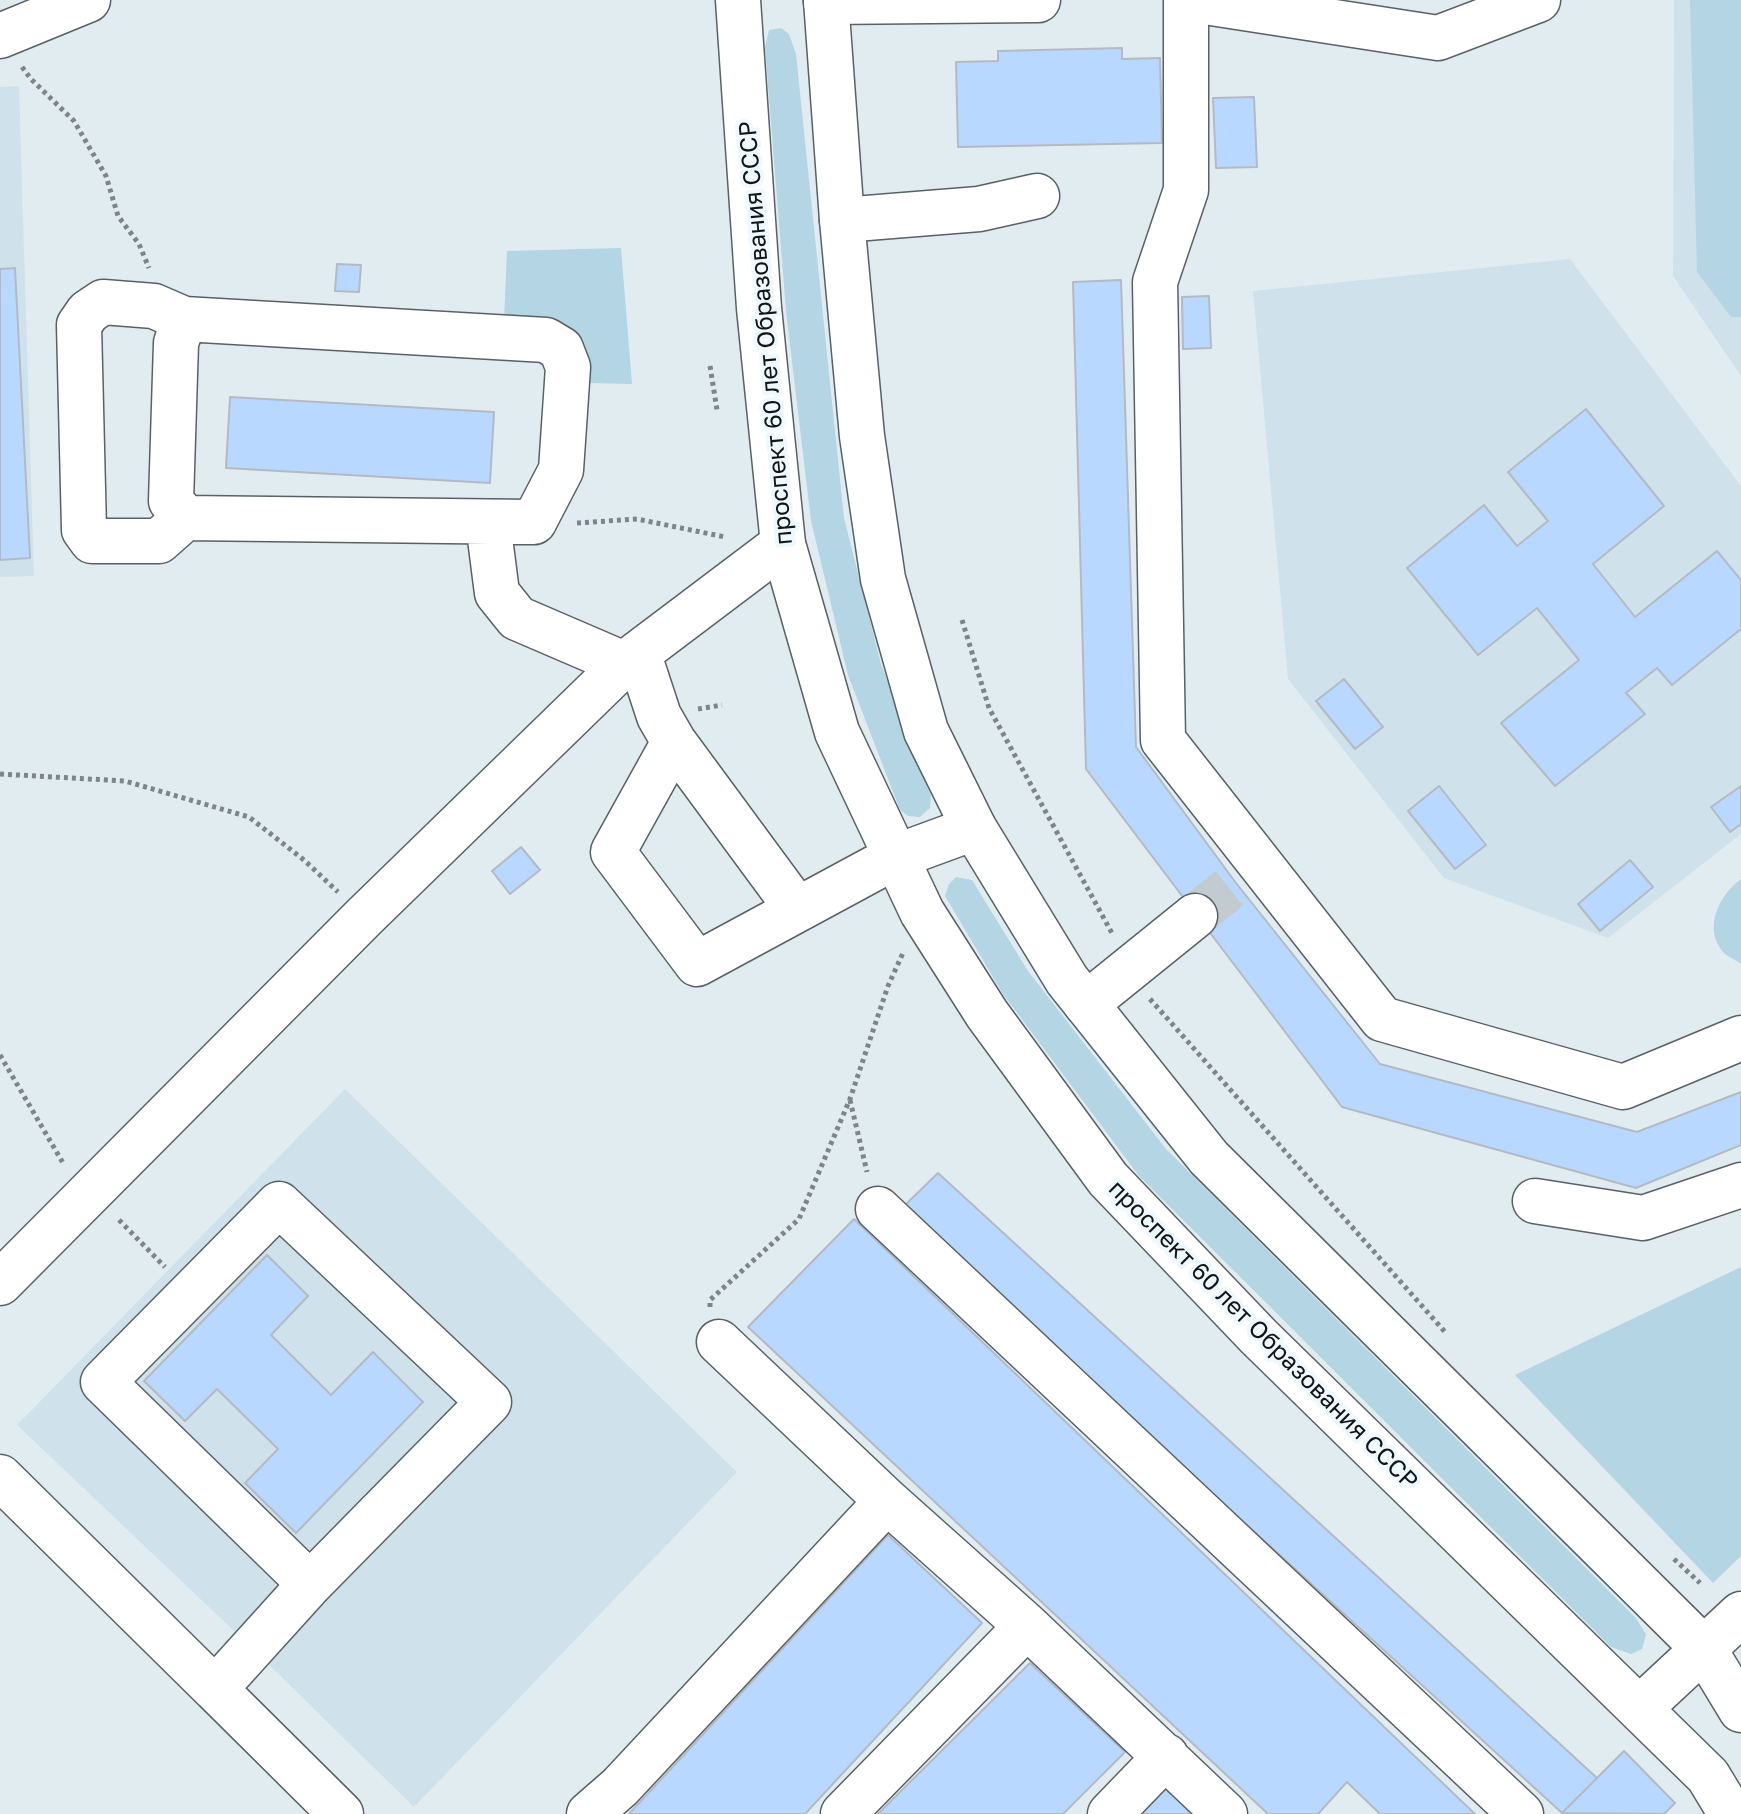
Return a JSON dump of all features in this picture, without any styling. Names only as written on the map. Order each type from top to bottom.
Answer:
[{"type":"main road","points":[[1,36],[88,0]]},
{"type":"main road","name":"проспект 60 лет Образования СССР","points":[[738,0],[759,308],[783,544],[837,732],[922,912],[987,1014],[1108,1179],[1259,1337],[1708,1776],[1731,1814]]},
{"type":"main road","points":[[1038,0],[821,1],[862,436],[883,579],[926,731],[974,828],[1067,980],[1209,1158],[1704,1649],[1741,1710]]},
{"type":"main road","points":[[1538,0],[1438,38],[1189,0],[1186,190],[1155,282],[1163,740],[1248,873],[1382,1019],[1623,1087],[1741,1038]]},
{"type":"main road","points":[[842,220],[979,209],[1037,196]]},
{"type":"main road","points":[[103,302],[169,313],[546,340],[561,349],[568,367],[561,470],[534,522],[185,518],[159,541],[92,541],[84,530],[79,325],[88,312],[103,302]]},
{"type":"main road","points":[[169,313],[176,343],[171,501],[185,518]]},
{"type":"main road","points":[[488,523],[497,593],[517,618],[632,660],[674,742],[797,909]]},
{"type":"main road","points":[[0,1283],[98,1206],[364,917],[632,660],[783,544]]},
{"type":"main road","points":[[674,742],[613,852],[697,964],[895,857],[974,828]]},
{"type":"main road","points":[[1086,1004],[1195,916]]},
{"type":"main road","points":[[1535,1201],[1643,1218],[1741,1185]]},
{"type":"main road","points":[[215,1689],[310,1584],[489,1402],[279,1204],[103,1382],[310,1584]]},
{"type":"main road","points":[[878,1209],[1521,1814]]},
{"type":"main road","points":[[719,1342],[887,1501],[1027,1626],[1225,1814]]},
{"type":"main road","points":[[0,1477],[341,1814]]},
{"type":"main road","points":[[589,1814],[620,1787],[887,1501]]},
{"type":"main road","points":[[1640,1708],[1741,1614]]},
{"type":"main road","points":[[843,1814],[1027,1626]]},
{"type":"main road","points":[[1110,1814],[1166,1756]]},
{"type":"path","points":[[1,36],[31,79],[74,121],[106,176],[118,216],[139,244],[169,313]]},
{"type":"path","points":[[710,366],[717,410]]},
{"type":"path","points":[[562,525],[637,519],[727,537]]},
{"type":"path","points":[[962,620],[989,708],[1147,996],[1451,1339]]},
{"type":"path","points":[[0,774],[125,781],[249,817],[304,860],[364,917]]},
{"type":"path","points":[[719,1342],[710,1321],[710,1300],[799,1219],[850,1099],[888,986],[922,912]]},
{"type":"path","points":[[0,1055],[98,1206],[167,1269]]},
{"type":"path","points":[[850,1099],[858,1141],[878,1209]]},
{"type":"path","points":[[1665,1551],[1700,1583]]},
{"type":"shaded area","points":[[1674,0],[1741,0],[1741,376],[1673,276]]},
{"type":"shaded area","points":[[1690,0],[1741,0],[1741,317],[1731,317],[1697,272]]},
{"type":"shaded area","points":[[781,28],[789,34],[796,54],[844,518],[881,664],[931,796],[930,808],[920,817],[908,816],[900,810],[848,675],[811,521],[786,311],[765,47],[769,30]]},
{"type":"shaded area","points":[[19,86],[34,576],[0,577],[0,87]]},
{"type":"shaded area","points":[[621,248],[632,384],[590,383],[582,346],[566,327],[541,321],[504,320],[507,251]]},
{"type":"shaded area","points":[[1570,259],[1741,486],[1741,834],[1608,938],[1444,878],[1288,679],[1253,291]]},
{"type":"shaded area","points":[[956,877],[972,880],[1028,971],[1166,1149],[1635,1617],[1646,1634],[1642,1649],[1631,1654],[1611,1647],[1139,1176],[1003,994],[945,896],[949,884]]},
{"type":"shaded area","points":[[1741,879],[1741,964],[1718,944],[1714,923],[1720,903]]},
{"type":"shaded area","points":[[345,1089],[737,1472],[414,1807],[17,1425]]},
{"type":"shaded area","points":[[1741,1267],[1741,1556],[1713,1583],[1515,1375]]},
{"type":"building","points":[[1122,48],[1122,59],[1160,58],[1162,143],[958,147],[956,62],[998,61],[998,51]]},
{"type":"building","points":[[1254,97],[1257,167],[1216,168],[1213,98]]},
{"type":"building","points":[[337,264],[361,265],[359,292],[335,291]]},
{"type":"building","points":[[15,268],[30,558],[0,560],[0,269]]},
{"type":"building","points":[[1121,280],[1136,747],[1236,883],[1380,1064],[1637,1132],[1741,1092],[1741,1145],[1636,1188],[1342,1107],[1086,769],[1073,282]]},
{"type":"building","points":[[1209,296],[1211,348],[1183,349],[1182,297]]},
{"type":"building","points":[[230,397],[494,412],[490,483],[226,468]]},
{"type":"building","points":[[1586,409],[1664,506],[1593,564],[1635,617],[1717,551],[1741,580],[1741,629],[1672,685],[1657,668],[1626,693],[1645,714],[1555,786],[1501,723],[1579,660],[1537,608],[1478,655],[1407,568],[1484,505],[1517,546],[1548,521],[1508,472]]},
{"type":"building","points":[[1344,679],[1383,727],[1355,749],[1316,701]]},
{"type":"building","points":[[1439,786],[1486,845],[1455,869],[1408,811]]},
{"type":"building","points":[[1741,786],[1741,824],[1730,832],[1711,807]]},
{"type":"building","points":[[521,847],[540,870],[510,894],[492,871]]},
{"type":"building","points":[[1630,860],[1653,887],[1600,931],[1578,904]]},
{"type":"building","points":[[938,1173],[1597,1778],[1562,1813],[901,1209]]},
{"type":"building","points":[[854,1219],[1475,1814],[1380,1814],[1347,1782],[1318,1814],[1268,1814],[748,1327]]},
{"type":"building","points":[[267,1255],[308,1296],[271,1335],[331,1395],[373,1352],[423,1402],[296,1533],[245,1483],[278,1449],[217,1389],[185,1421],[144,1381]]},
{"type":"building","points":[[888,1535],[982,1623],[805,1814],[629,1814]]},
{"type":"building","points":[[1030,1663],[1125,1752],[1063,1814],[878,1814]]},
{"type":"building","points":[[1624,1751],[1675,1803],[1664,1814],[1562,1813]]},
{"type":"building","points":[[1167,1787],[1195,1814],[1141,1814]]},
{"type":"tunnel","points":[[1195,916],[1236,883]]}]
